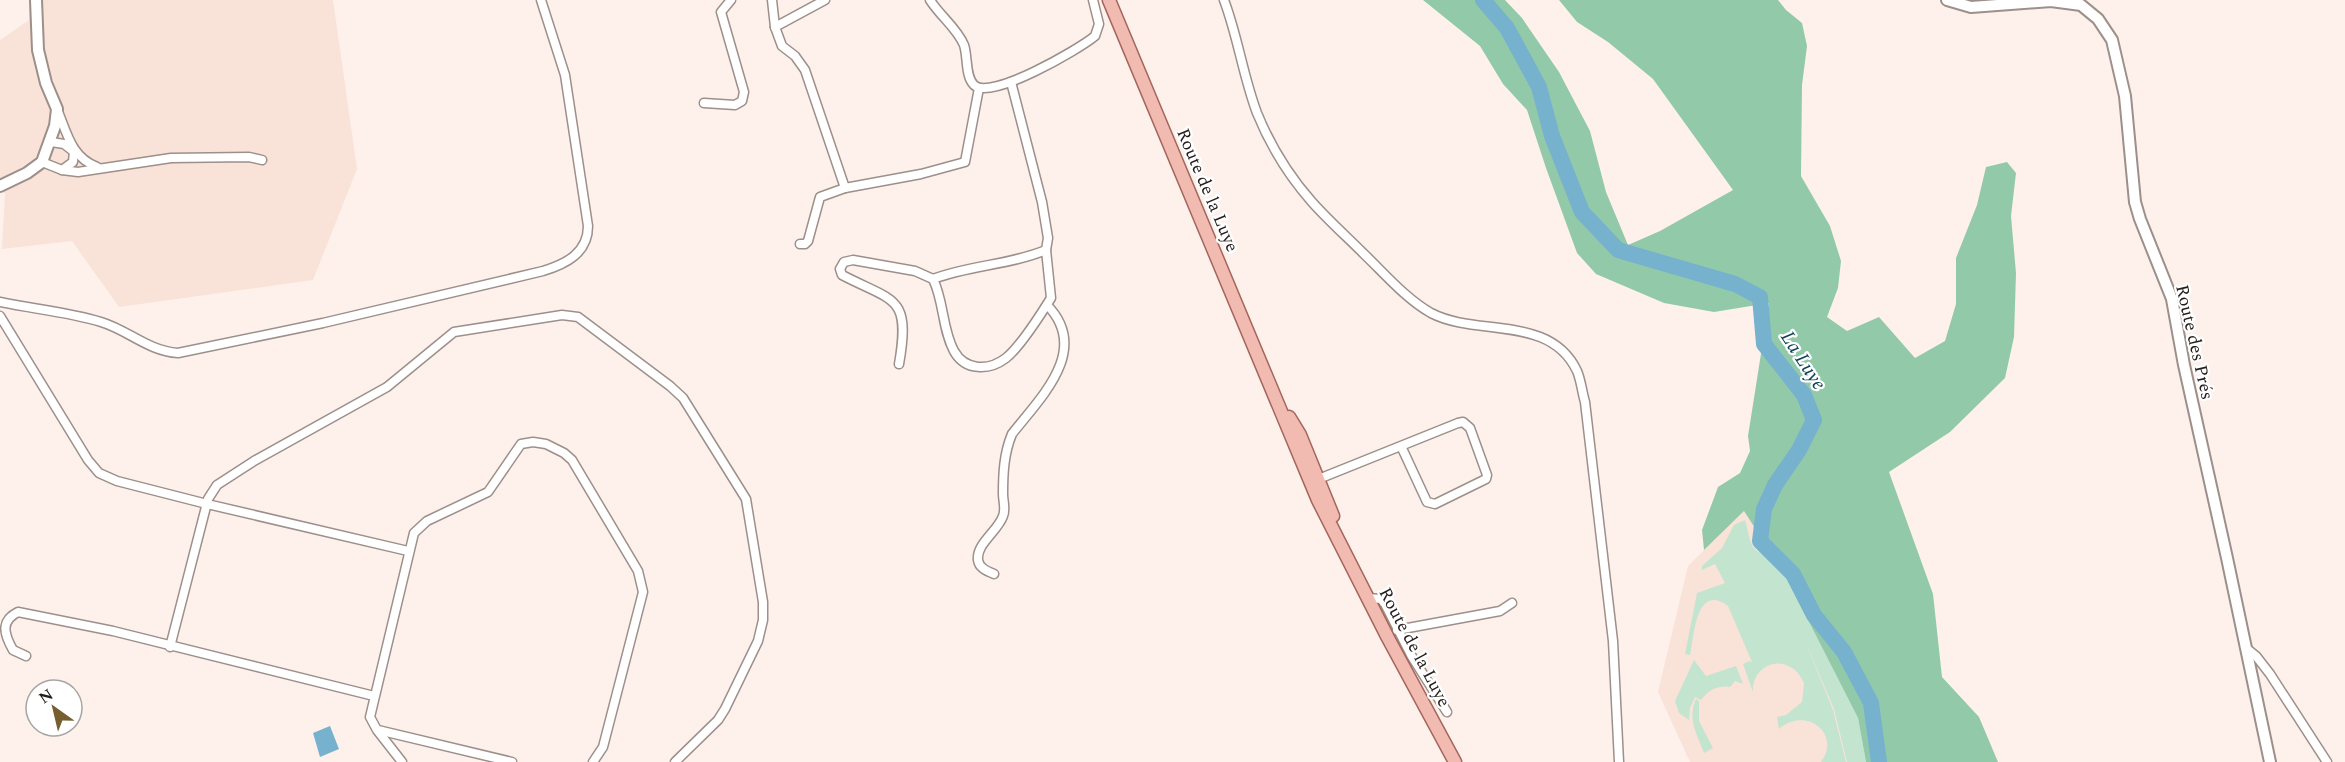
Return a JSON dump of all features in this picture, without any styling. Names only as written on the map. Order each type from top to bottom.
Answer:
[{"type":"main road","name":"Route de la Luye","points":[[1109,0],[1274,393],[1344,548],[1455,762]]},
{"type":"street","points":[[36,0],[38,50],[46,83],[74,151],[72,162],[62,170]]},
{"type":"street","points":[[0,302],[101,322],[151,348],[178,354],[323,323],[543,271],[568,262],[582,248],[587,237],[588,226],[566,75],[541,0]]},
{"type":"street","points":[[704,103],[735,105],[742,101],[744,92],[721,12],[730,0]]},
{"type":"street","points":[[772,0],[775,27],[782,46],[795,56],[805,70],[845,188]]},
{"type":"street","points":[[775,27],[825,0]]},
{"type":"street","points":[[930,0],[959,35],[968,58],[971,81],[983,90],[1028,75],[1095,36],[1099,24],[1093,0]]},
{"type":"street","points":[[1224,0],[1236,31],[1257,113],[1286,169],[1311,201],[1379,268],[1429,311],[1449,321],[1531,333],[1550,341],[1564,353],[1576,371],[1585,402],[1612,641],[1619,762]]},
{"type":"street","name":"Route des Prés","points":[[1947,0],[1971,7],[2051,2],[2081,5],[2098,19],[2112,40],[2125,96],[2135,202],[2172,299],[2184,365],[2270,762]]},
{"type":"street","points":[[899,364],[903,341],[903,318],[894,303],[882,293],[842,275],[840,269],[844,262],[853,260],[915,271],[933,279],[938,289],[954,351],[969,366],[980,368],[994,365],[1007,357],[1051,298],[1046,250],[1048,238],[1042,202],[1011,82]]},
{"type":"street","points":[[800,244],[808,241],[820,197],[845,188],[921,174],[965,162],[979,88]]},
{"type":"street","points":[[2,184],[27,173],[42,162],[51,142],[57,109]]},
{"type":"street","points":[[51,142],[64,144],[82,160],[98,168]]},
{"type":"street","points":[[42,162],[62,170],[78,172],[171,158],[249,157],[262,160]]},
{"type":"street","points":[[933,279],[949,273],[1046,250]]},
{"type":"street","points":[[994,574],[982,568],[978,562],[978,552],[1003,518],[1005,510],[1003,469],[1008,442],[1047,389],[1062,362],[1066,345],[1064,331],[1056,315],[1047,305]]},
{"type":"street","points":[[170,647],[211,491],[254,461],[387,387],[453,332],[562,315],[583,320],[683,398],[743,491],[749,509],[764,602],[761,632],[718,720],[675,762]]},
{"type":"street","points":[[0,316],[96,470],[117,481],[408,551]]},
{"type":"street","points":[[1315,481],[1401,446],[1458,423],[1467,423],[1487,476],[1486,479],[1431,504],[1427,502],[1401,446]]},
{"type":"street","points":[[402,762],[377,730],[370,717],[414,533],[421,524],[490,490],[524,442],[546,444],[572,460],[638,571],[642,585],[643,592],[603,747],[593,762]]},
{"type":"street","points":[[1368,598],[1381,599],[1397,630],[1447,712]]},
{"type":"street","points":[[1397,630],[1500,611],[1512,603]]},
{"type":"street","points":[[26,656],[13,650],[4,631],[5,621],[18,612],[113,631],[374,696]]},
{"type":"street","points":[[2245,647],[2256,656],[2270,674],[2327,762]]},
{"type":"street","points":[[377,730],[512,762]]},
{"type":"shaded area","points":[[29,0],[333,0],[357,169],[313,280],[119,307],[72,241],[2,249],[5,194],[0,186],[0,40],[29,20]]},
{"type":"shaded area","points":[[1744,511],[1784,573],[1858,718],[1866,762],[1690,762],[1658,692],[1688,566]]},
{"type":"green space","points":[[1423,0],[1505,0],[1522,18],[1559,72],[1590,131],[1606,192],[1628,245],[1660,231],[1733,190],[1653,79],[1608,42],[1577,22],[1559,0],[1778,0],[1802,23],[1807,46],[1802,85],[1801,176],[1830,226],[1841,261],[1838,288],[1827,317],[1847,331],[1879,317],[1915,358],[1945,341],[1956,304],[1956,258],[1977,205],[1986,167],[2007,162],[2016,173],[2011,216],[2016,273],[2014,337],[2005,378],[1950,432],[1889,472],[1933,594],[1942,677],[1979,717],[1998,762],[1866,762],[1858,718],[1784,573],[1744,511],[1704,550],[1702,530],[1718,487],[1740,473],[1750,451],[1748,436],[1769,303],[1714,312],[1664,303],[1596,274],[1577,253],[1527,110],[1503,84],[1480,46]]},
{"type":"green space","points":[[1745,520],[1752,545],[1759,552],[1774,558],[1784,573],[1858,718],[1866,762],[1847,762],[1834,709],[1805,641],[1833,710],[1846,762],[1821,762],[1827,741],[1818,726],[1799,720],[1779,729],[1777,717],[1786,715],[1802,702],[1804,683],[1792,668],[1778,663],[1759,672],[1753,685],[1753,692],[1743,664],[1752,662],[1728,606],[1717,600],[1709,601],[1703,606],[1695,625],[1690,655],[1685,654],[1697,593],[1725,583],[1715,564],[1702,570],[1702,566],[1722,548],[1734,525]]},
{"type":"green space","points":[[1694,660],[1706,676],[1736,666],[1743,684],[1735,681],[1730,687],[1710,691],[1701,700],[1695,697],[1690,708],[1689,720],[1679,713],[1675,701]]},
{"type":"green space","points":[[1696,699],[1699,701],[1699,721],[1713,748],[1704,753],[1693,720],[1693,706]]},
{"type":"water","points":[[330,726],[339,749],[320,757],[313,733]]},
{"type":"waterway","name":"La Luye","points":[[1483,0],[1507,28],[1539,87],[1552,136],[1582,212],[1618,250],[1735,284],[1760,297],[1764,344],[1804,395],[1814,420],[1799,450],[1775,485],[1764,509],[1760,541],[1793,574],[1814,615],[1844,652],[1871,703],[1879,762]]}]
